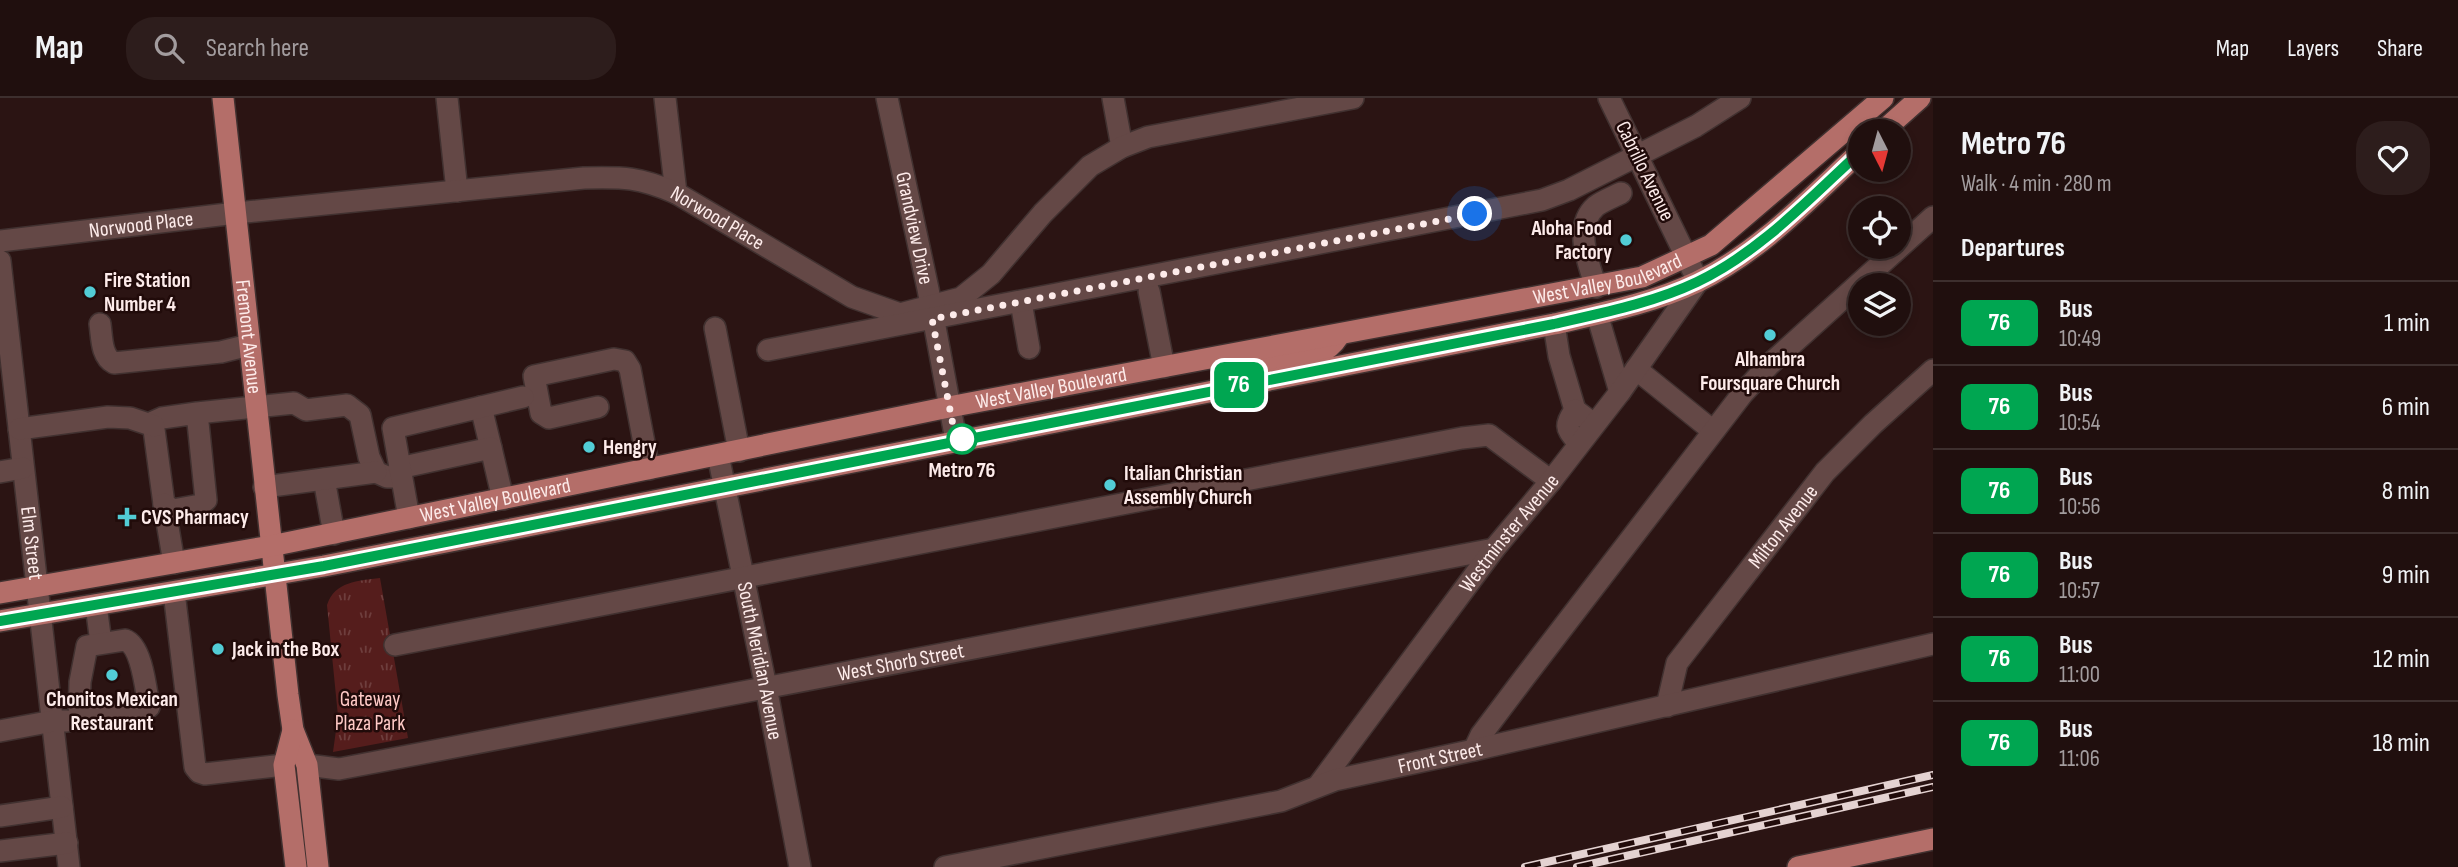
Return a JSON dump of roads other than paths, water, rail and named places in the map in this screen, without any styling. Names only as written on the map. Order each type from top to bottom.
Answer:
[{"type":"main road","name":"Fremont Avenue","points":[[223,98],[293,730]]},
{"type":"main road","name":"West Valley Boulevard","points":[[0,593],[271,547],[950,407],[1642,277],[1712,245],[1883,98]]},
{"type":"main road","points":[[1896,119],[1920,98]]},
{"type":"main road","name":"West Valley Boulevard","points":[[0,621],[275,575],[1597,314],[1662,295],[1698,281],[1726,265],[1760,241],[1848,163]]},
{"type":"main road","points":[[1260,381],[1265,365],[1315,355],[1327,349],[1339,335]]},
{"type":"main road","points":[[293,730],[284,765],[296,867]]},
{"type":"main road","points":[[293,730],[307,765],[318,867]]},
{"type":"main road","points":[[1811,866],[1933,839]]},
{"type":"street","points":[[447,98],[457,191]]},
{"type":"street","points":[[665,98],[677,193]]},
{"type":"street","name":"Grandview Drive","points":[[887,98],[956,440]]},
{"type":"street","points":[[1113,98],[1122,147]]},
{"type":"street","name":"Norwood Place","points":[[0,241],[236,213],[584,178],[621,177],[648,180],[677,193],[852,297],[900,314],[931,312],[961,298],[991,274],[1065,189],[1090,166],[1122,147],[1148,137],[1353,98]]},
{"type":"street","name":"Cabrillo Avenue","points":[[1609,98],[1698,281]]},
{"type":"street","points":[[768,350],[931,312],[1021,302],[1542,200],[1569,190],[1710,118],[1740,98]]},
{"type":"street","points":[[1596,286],[1584,237],[1584,220],[1596,206],[1621,193]]},
{"type":"street","points":[[1474,751],[1481,735],[1742,393],[1769,365],[1933,217]]},
{"type":"street","name":"Elm Street","points":[[0,261],[69,867]]},
{"type":"street","name":"Westminster Avenue","points":[[1318,786],[1494,549],[1620,392],[1698,281]]},
{"type":"street","points":[[1149,290],[1164,367]]},
{"type":"street","points":[[1021,302],[1029,348]]},
{"type":"street","points":[[1597,314],[1620,392]]},
{"type":"street","points":[[100,324],[104,352],[108,360],[114,363],[222,352],[249,345]]},
{"type":"street","points":[[1554,324],[1559,356],[1575,410],[1594,424]]},
{"type":"street","name":"South Meridian Avenue","points":[[715,328],[729,453],[725,486],[800,867]]},
{"type":"street","points":[[636,400],[544,417],[534,376],[614,359],[625,361],[630,369],[636,400],[649,469]]},
{"type":"street","points":[[1636,369],[1713,431]]},
{"type":"street","name":"Milton Avenue","points":[[1667,706],[1677,663],[1825,472],[1933,370]]},
{"type":"street","points":[[408,518],[393,428],[523,397]]},
{"type":"street","points":[[174,563],[153,422],[162,418],[197,413],[294,403],[306,410],[347,405],[360,415],[369,457],[376,472]]},
{"type":"street","points":[[481,407],[503,499]]},
{"type":"street","points":[[1575,410],[1566,423],[1578,443]]},
{"type":"street","points":[[164,504],[173,510],[200,505],[206,500],[197,413]]},
{"type":"street","points":[[19,429],[108,418],[130,418],[153,426]]},
{"type":"street","points":[[395,645],[1489,435],[1551,481]]},
{"type":"street","points":[[264,487],[376,472],[387,477],[491,448]]},
{"type":"street","points":[[0,472],[23,468]]},
{"type":"street","points":[[324,479],[334,534]]},
{"type":"street","name":"West Shorb Street","points":[[307,765],[339,769],[1494,549]]},
{"type":"street","points":[[174,592],[195,767],[205,774],[284,765]]},
{"type":"street","points":[[96,605],[101,643]]},
{"type":"street","points":[[0,731],[52,721],[79,720],[149,707],[145,680],[135,648],[130,642],[125,640],[87,646],[80,682],[79,720]]},
{"type":"street","name":"Front Street","points":[[945,867],[1281,801],[1335,780],[1474,751],[1933,644]]},
{"type":"street","points":[[0,816],[62,807]]},
{"type":"street","points":[[0,852],[66,843]]},
{"type":"railway","points":[[1525,867],[1933,775]]},
{"type":"railway","points":[[1577,867],[1933,787]]},
{"type":"place","name":"Aloha Food Factory","points":[[1626,240]]},
{"type":"place","name":"Fire Station Number 4","points":[[90,292]]},
{"type":"place","name":"Alhambra Foursquare Church","points":[[1770,335]]},
{"type":"place","name":"Metro 76","points":[[962,439]]},
{"type":"place","name":"Hengry","points":[[589,447]]},
{"type":"place","name":"Italian Christian Assembly Church","points":[[1110,485]]},
{"type":"place","name":"CVS Pharmacy","points":[[127,517]]},
{"type":"place","name":"Jack in the Box","points":[[218,649]]},
{"type":"place","name":"Chonitos Mexican Restaurant","points":[[112,675]]},
{"type":"park label","name":"Gateway Plaza Park","points":[[370,711]]}]
